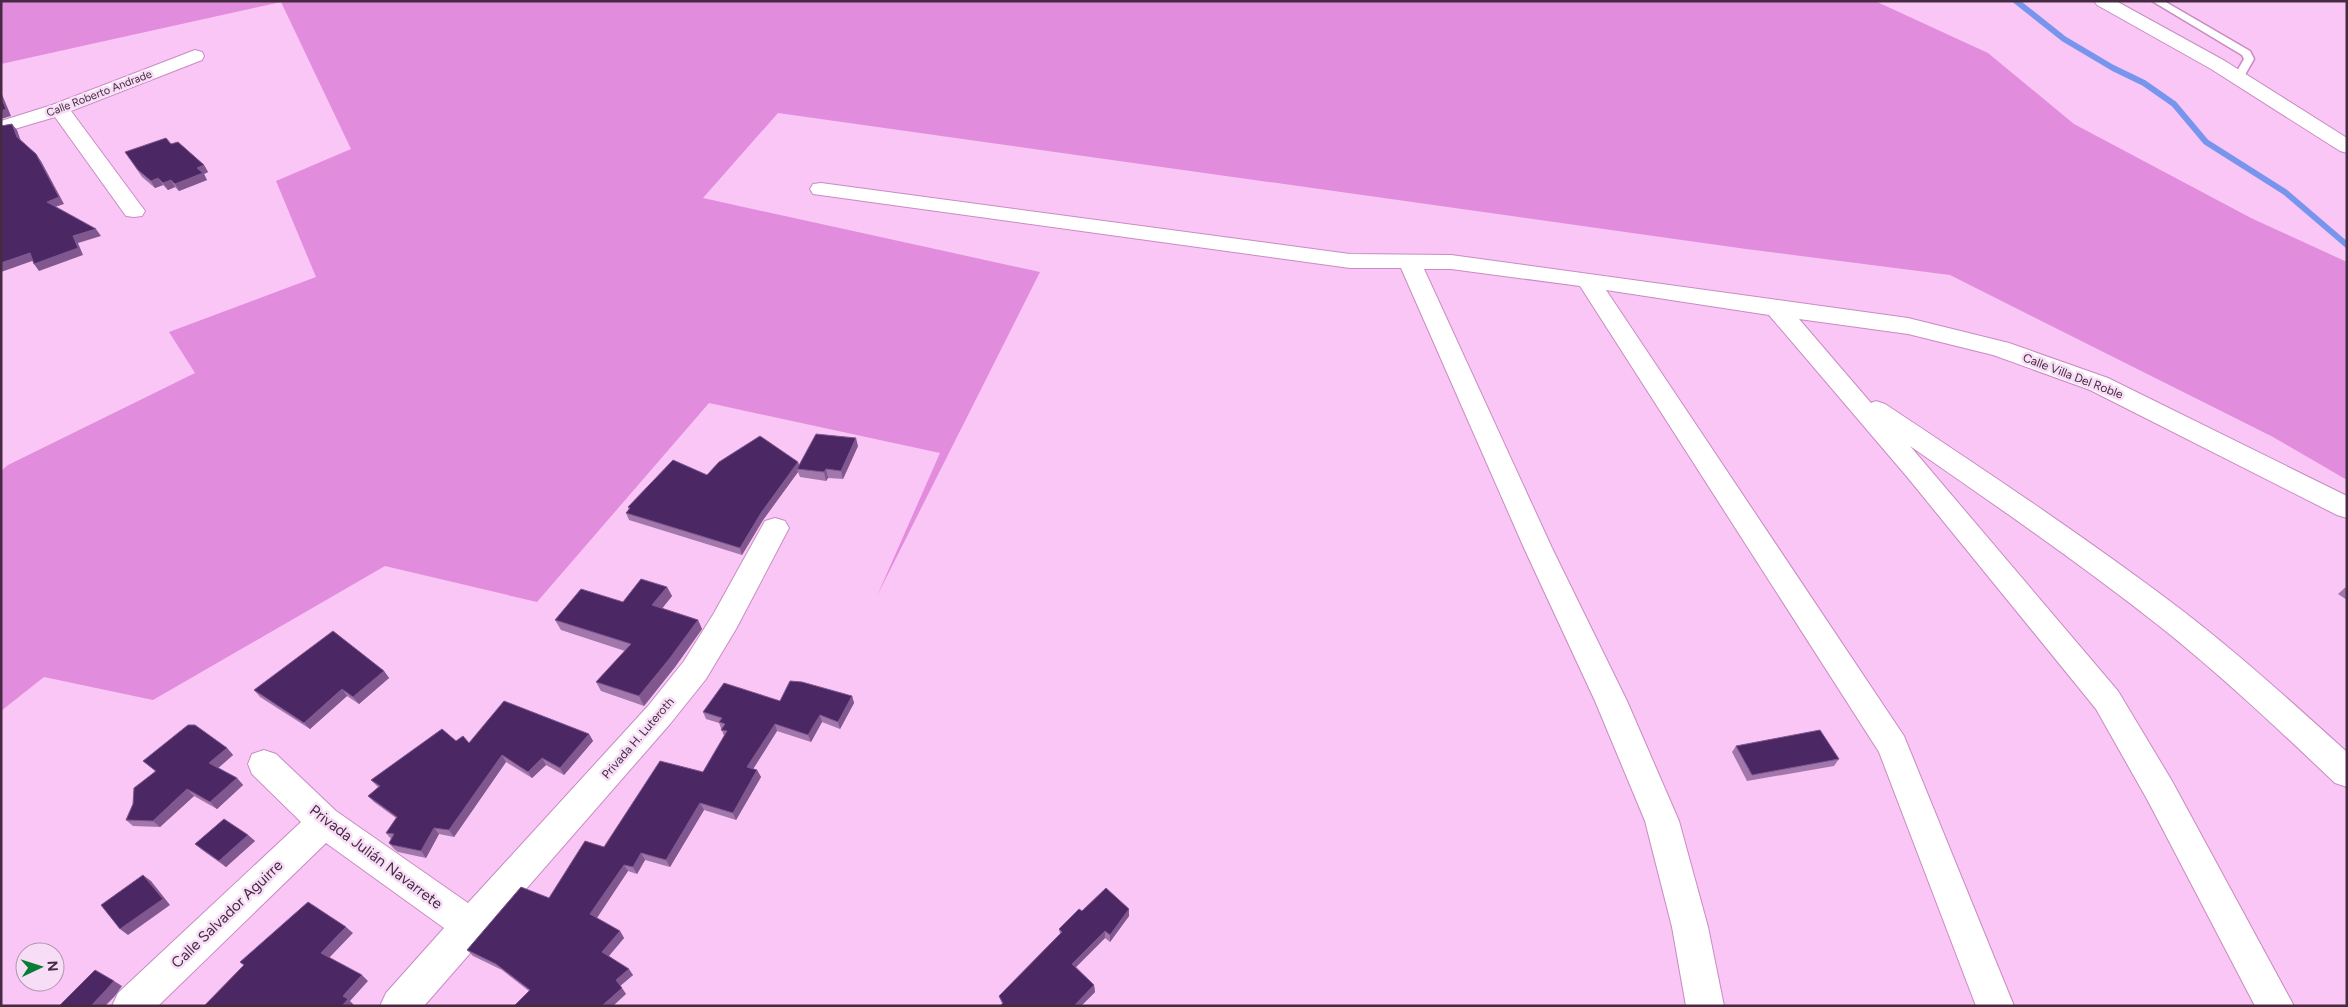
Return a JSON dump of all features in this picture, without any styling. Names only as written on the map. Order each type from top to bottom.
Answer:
[{"type":"street","points":[[2103,1],[2196,52],[2347,147]]},
{"type":"street","name":"Calle Roberto Andrade","points":[[1,127],[59,109],[195,56]]},
{"type":"street","points":[[59,109],[134,211]]},
{"type":"street","name":"Calle Villa Del Roble","points":[[821,189],[1350,261],[1451,262],[1588,280],[1778,310],[1908,326],[2000,349],[2099,384],[2347,508]]},
{"type":"street","points":[[1409,261],[1534,539],[1611,701],[1662,820],[1690,927],[1705,1006]]},
{"type":"street","points":[[1588,280],[1893,746],[1995,1006]]},
{"type":"street","points":[[1778,310],[1842,386],[1924,478],[2107,700],[2160,791],[2275,1006]]},
{"type":"street","points":[[1842,386],[2027,513],[2174,621],[2262,694],[2347,773]]},
{"type":"street","name":"Privada H. Luteroth","points":[[399,1006],[469,925],[659,715],[695,670],[725,621],[775,528]]},
{"type":"street","name":"Privada Julián Navarrete","points":[[264,764],[324,822],[469,925]]},
{"type":"street","name":"Calle Salvador Aguirre","points":[[131,1006],[324,822]]},
{"type":"lane","points":[[2157,1],[2246,53],[2249,58],[2238,78]]},
{"type":"shaded area","points":[[1,1],[1875,1],[1988,53],[2074,124],[2251,218],[2347,262],[2347,480],[2273,437],[1950,275],[1746,249],[778,113],[703,198],[1040,272],[877,596],[940,453],[709,403],[537,602],[385,566],[153,700],[44,677],[1,711],[1,471],[8,465],[195,373],[169,332],[316,277],[276,181],[351,149],[281,2],[1,64]]},
{"type":"building","points":[[1,97],[6,109],[1,111]]},
{"type":"building","points":[[12,124],[17,137],[36,154],[59,197],[47,202],[96,229],[73,236],[78,248],[34,264],[30,253],[1,263],[1,126]]},
{"type":"building","points":[[166,138],[171,144],[178,142],[204,165],[197,168],[203,173],[175,184],[171,180],[163,183],[158,178],[151,181],[138,170],[125,152]]},
{"type":"building","points":[[816,434],[856,438],[841,471],[826,469],[824,472],[797,469]]},
{"type":"building","points":[[760,436],[798,462],[761,513],[740,548],[626,513],[630,508],[628,507],[673,460],[707,475],[719,462]]},
{"type":"building","points":[[641,579],[667,587],[652,605],[698,620],[639,696],[596,682],[631,644],[555,620],[581,589],[623,602]]},
{"type":"building","points":[[333,631],[384,671],[353,697],[342,689],[304,723],[254,690]]},
{"type":"building","points":[[790,681],[802,682],[852,696],[838,722],[820,715],[808,735],[775,724],[747,767],[757,770],[733,813],[700,803],[666,860],[641,853],[633,867],[624,865],[590,914],[620,931],[602,952],[629,969],[616,980],[622,988],[602,1006],[514,1006],[530,990],[496,964],[467,950],[521,887],[549,898],[585,841],[604,847],[660,761],[703,772],[727,731],[721,730],[725,724],[719,722],[722,718],[703,712],[724,683],[780,701]]},
{"type":"building","points":[[504,701],[589,734],[560,768],[542,758],[528,772],[502,755],[449,830],[434,828],[421,851],[389,843],[394,834],[386,833],[397,817],[368,796],[380,786],[371,780],[442,729],[456,741],[463,736],[469,743]]},
{"type":"building","points":[[188,725],[195,725],[227,748],[209,763],[237,778],[210,802],[187,789],[153,821],[126,820],[133,804],[134,788],[156,771],[143,761]]},
{"type":"building","points":[[1820,730],[1839,759],[1752,775],[1736,746]]},
{"type":"building","points":[[224,819],[248,835],[219,861],[195,844]]},
{"type":"building","points":[[143,875],[163,899],[120,929],[101,905]]},
{"type":"building","points":[[1106,888],[1129,909],[1110,935],[1105,931],[1072,964],[1094,985],[1074,1006],[1000,1006],[1003,1003],[999,996],[1062,932],[1059,929],[1079,909],[1082,911]]},
{"type":"building","points":[[308,902],[346,927],[321,953],[362,975],[343,996],[348,999],[342,1006],[204,1006],[244,965],[240,962]]},
{"type":"building","points":[[95,970],[114,981],[91,1006],[59,1006]]},
{"type":"waterway","points":[[2016,1],[2064,39],[2113,68],[2144,83],[2174,104],[2206,142],[2285,192],[2347,245]]}]
